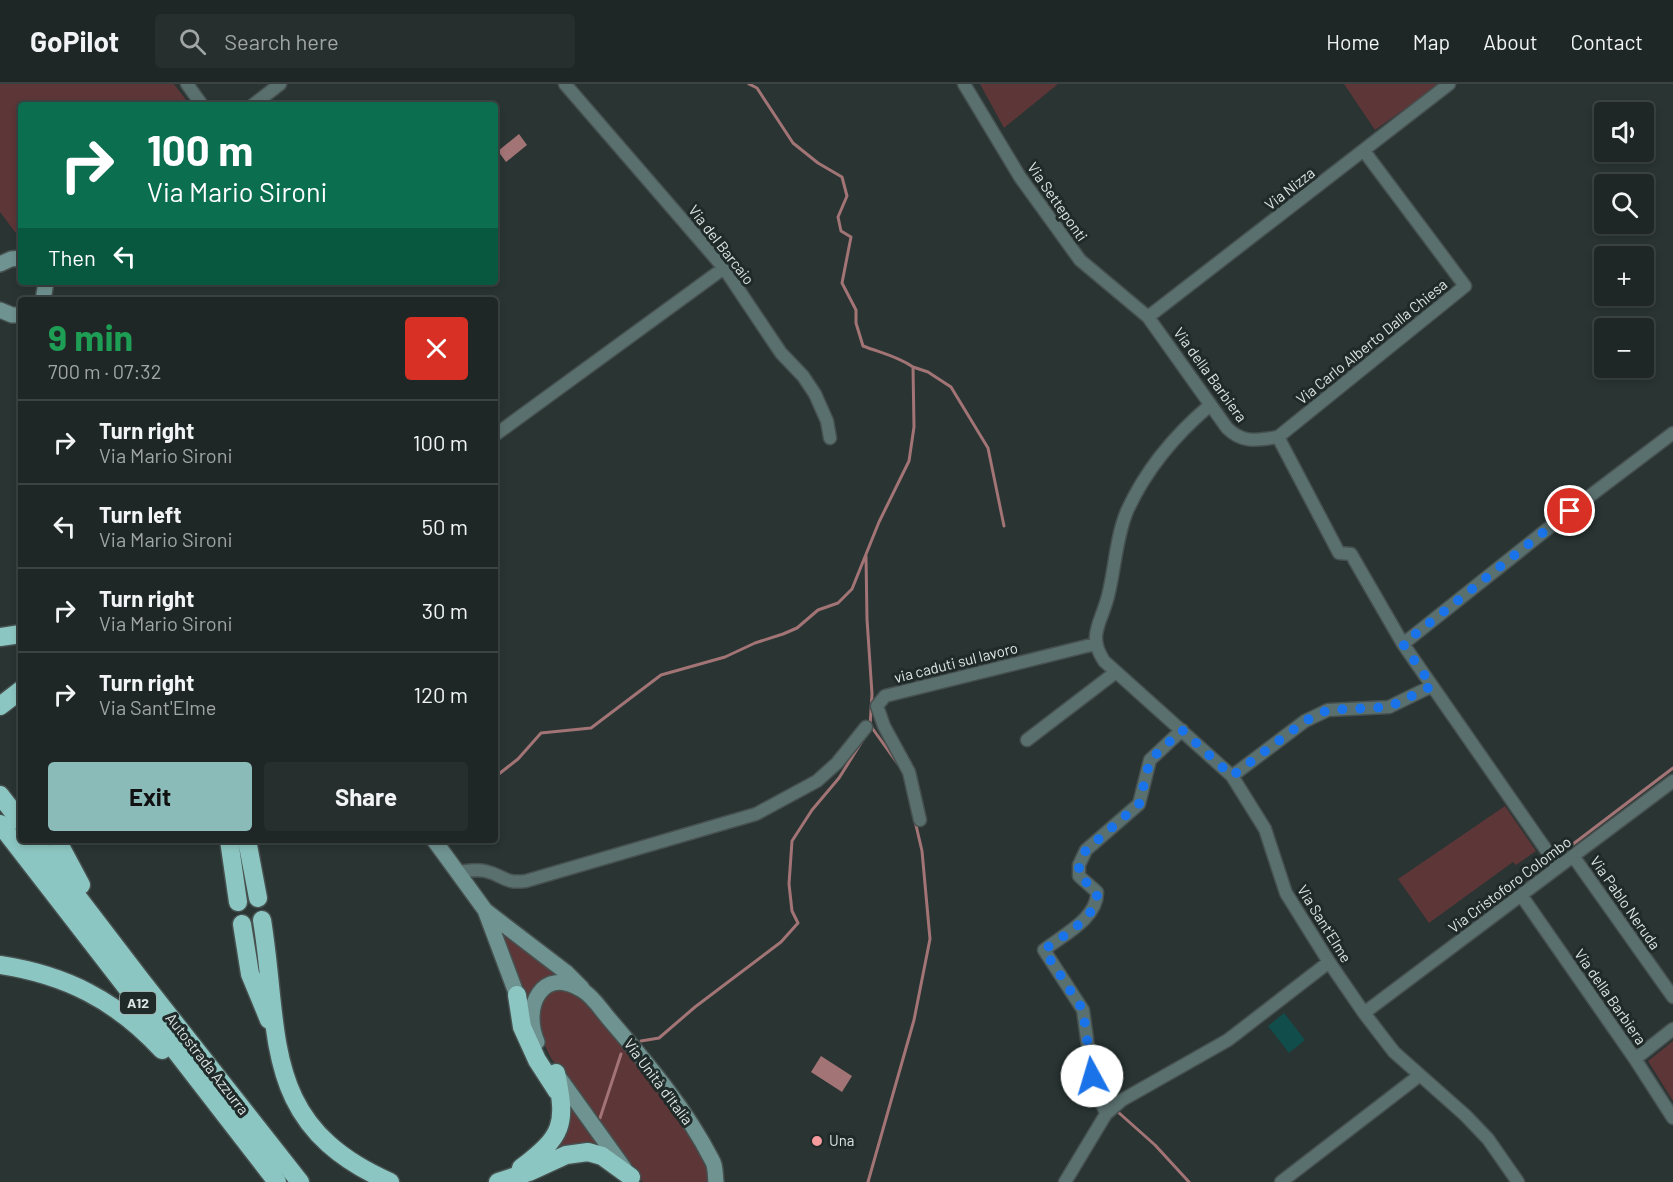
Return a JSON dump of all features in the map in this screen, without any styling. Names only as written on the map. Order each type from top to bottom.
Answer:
[{"type":"highway","points":[[0,637],[18,634]]},
{"type":"highway","points":[[0,706],[18,692]]},
{"type":"highway","points":[[0,712],[18,698]]},
{"type":"highway","points":[[0,795],[18,818]]},
{"type":"highway","name":"Autostrada Azzurra","points":[[0,824],[277,1182]]},
{"type":"highway","name":"Autostrada Azzurra","points":[[36,843],[300,1182]]},
{"type":"highway","points":[[58,843],[72,871],[102,915],[141,980]]},
{"type":"highway","points":[[229,843],[238,902]]},
{"type":"highway","points":[[248,843],[258,898]]},
{"type":"highway","points":[[262,920],[270,970],[275,1036]]},
{"type":"highway","points":[[242,924],[250,974],[275,1036],[286,1082],[301,1112],[311,1126],[348,1161],[390,1182]]},
{"type":"highway","points":[[0,965],[35,970],[81,988],[123,1014],[154,1041],[231,1124]]},
{"type":"highway","points":[[517,995],[522,1027],[537,1060],[561,1098]]},
{"type":"highway","points":[[502,1180],[536,1156],[553,1139],[562,1122],[561,1098],[556,1073]]},
{"type":"highway","points":[[502,1180],[529,1172],[566,1155],[588,1152],[602,1156],[630,1180]]},
{"type":"main road","points":[[0,247],[18,257]]},
{"type":"main road","points":[[0,264],[18,258]]},
{"type":"main road","points":[[0,310],[18,315]]},
{"type":"main road","name":"Via Unità d'Italia","points":[[436,843],[485,910],[537,1041],[556,1073],[630,1180]]},
{"type":"main road","name":"Via Unità d'Italia","points":[[485,910],[567,973],[584,990],[657,1077],[714,1162],[716,1182]]},
{"type":"main road","points":[[531,1026],[533,1002],[543,988],[562,983],[584,990]]},
{"type":"main road","points":[[714,1162],[724,1182]]},
{"type":"street","points":[[187,84],[200,102]]},
{"type":"street","points":[[257,102],[280,84]]},
{"type":"street","name":"Via del Barcaio","points":[[565,84],[724,268],[781,353],[803,376],[815,394],[827,421],[830,438]]},
{"type":"street","name":"Via Setteponti","points":[[964,84],[1020,177],[1080,260],[1148,317]]},
{"type":"street","name":"Via Nizza","points":[[1148,317],[1449,84]]},
{"type":"street","name":"Via Carlo Alberto Dalla Chiesa","points":[[1278,437],[1466,286],[1364,151]]},
{"type":"street","points":[[498,433],[724,268]]},
{"type":"street","name":"Via della Barbiera","points":[[1148,317],[1182,361],[1209,406],[1235,436],[1247,441],[1278,437]]},
{"type":"street","points":[[1096,647],[1127,511],[1147,475],[1168,445],[1209,406]]},
{"type":"street","points":[[1403,644],[1570,511],[1673,433]]},
{"type":"street","points":[[1278,437],[1339,552],[1352,554],[1403,644],[1558,867]]},
{"type":"street","name":"Via Sant'Elme","points":[[1096,647],[1104,661],[1232,776],[1265,829],[1286,893],[1364,1013],[1394,1052],[1488,1139],[1518,1182]]},
{"type":"street","name":"via caduti sul lavoro","points":[[920,820],[909,772],[884,726],[877,706],[885,696],[1096,647]]},
{"type":"street","points":[[1027,740],[1116,672]]},
{"type":"street","points":[[1232,776],[1305,721],[1328,710],[1389,707],[1432,686]]},
{"type":"street","points":[[457,872],[478,870],[488,872],[504,881],[526,881],[756,814],[817,781],[837,763],[866,727]]},
{"type":"street","points":[[1106,1114],[1092,1076],[1083,1010],[1044,950],[1091,913],[1097,904],[1097,892],[1079,876],[1079,865],[1086,850],[1139,804],[1150,760],[1182,730]]},
{"type":"street","name":"Via Cristoforo Colombo","points":[[1364,1013],[1673,781]]},
{"type":"street","name":"Via Pablo Neruda","points":[[1573,856],[1673,997]]},
{"type":"street","name":"Via della Barbiera","points":[[1521,895],[1635,1059],[1673,1118]]},
{"type":"street","points":[[1065,1182],[1106,1114],[1122,1100],[1235,1036],[1329,962]]},
{"type":"street","points":[[1635,1059],[1673,1029]]},
{"type":"street","points":[[1281,1182],[1420,1075]]},
{"type":"shaded area","points":[[0,84],[174,84],[188,102],[18,102],[18,232],[15,232],[0,212]]},
{"type":"shaded area","points":[[980,84],[1058,84],[1004,128]]},
{"type":"shaded area","points":[[1344,84],[1440,84],[1375,130]]},
{"type":"shaded area","points":[[519,134],[527,145],[506,162],[498,151]]},
{"type":"shaded area","points":[[1505,806],[1536,851],[1516,865],[1513,862],[1429,923],[1398,879]]},
{"type":"shaded area","points":[[500,930],[564,977],[526,1005]]},
{"type":"shaded area","points":[[551,989],[568,989],[589,1003],[624,1043],[675,1113],[706,1163],[710,1182],[643,1182],[630,1167],[551,1058],[545,1046],[538,1025],[538,1012],[540,1003]]},
{"type":"shaded area","points":[[1673,1041],[1673,1101],[1648,1061]]},
{"type":"shaded area","points":[[821,1056],[852,1076],[842,1092],[811,1072]]},
{"type":"shaded area","points":[[569,1103],[602,1149],[545,1153]]},
{"type":"building","points":[[1284,1013],[1305,1040],[1289,1053],[1268,1026]]},
{"type":"waterway","points":[[498,775],[518,759],[541,733],[591,728],[661,675],[725,657],[755,643],[783,634],[797,628],[818,610],[838,603],[852,589],[879,522],[909,461],[914,427],[913,367],[895,357],[863,346],[856,323],[856,310],[842,283],[851,237],[841,231],[838,217],[847,196],[842,177],[818,163],[793,143],[757,88],[749,84]]},
{"type":"waterway","points":[[913,367],[928,372],[951,387],[988,448],[1004,526]]},
{"type":"waterway","points":[[866,556],[872,694],[870,726]]},
{"type":"waterway","points":[[870,725],[898,764]]},
{"type":"waterway","points":[[641,1041],[659,1038],[695,1007],[781,942],[798,923],[792,911],[789,884],[792,841],[812,810],[839,778],[866,735]]},
{"type":"waterway","points":[[1560,854],[1673,768]]},
{"type":"waterway","points":[[868,1182],[914,1020],[930,939],[922,851],[915,821]]},
{"type":"waterway","points":[[600,1118],[621,1054]]},
{"type":"waterway","points":[[1118,1112],[1155,1145],[1189,1182]]},
{"type":"place","name":"Una","points":[[817,1141]]},
{"type":"route","points":[[1092,1076],[1083,1010],[1044,950],[1091,913],[1097,904],[1097,892],[1079,876],[1079,865],[1086,850],[1094,841],[1139,804],[1150,760],[1182,730],[1232,776],[1305,721],[1328,710],[1365,710],[1389,707],[1432,686],[1403,644],[1570,511]]}]
